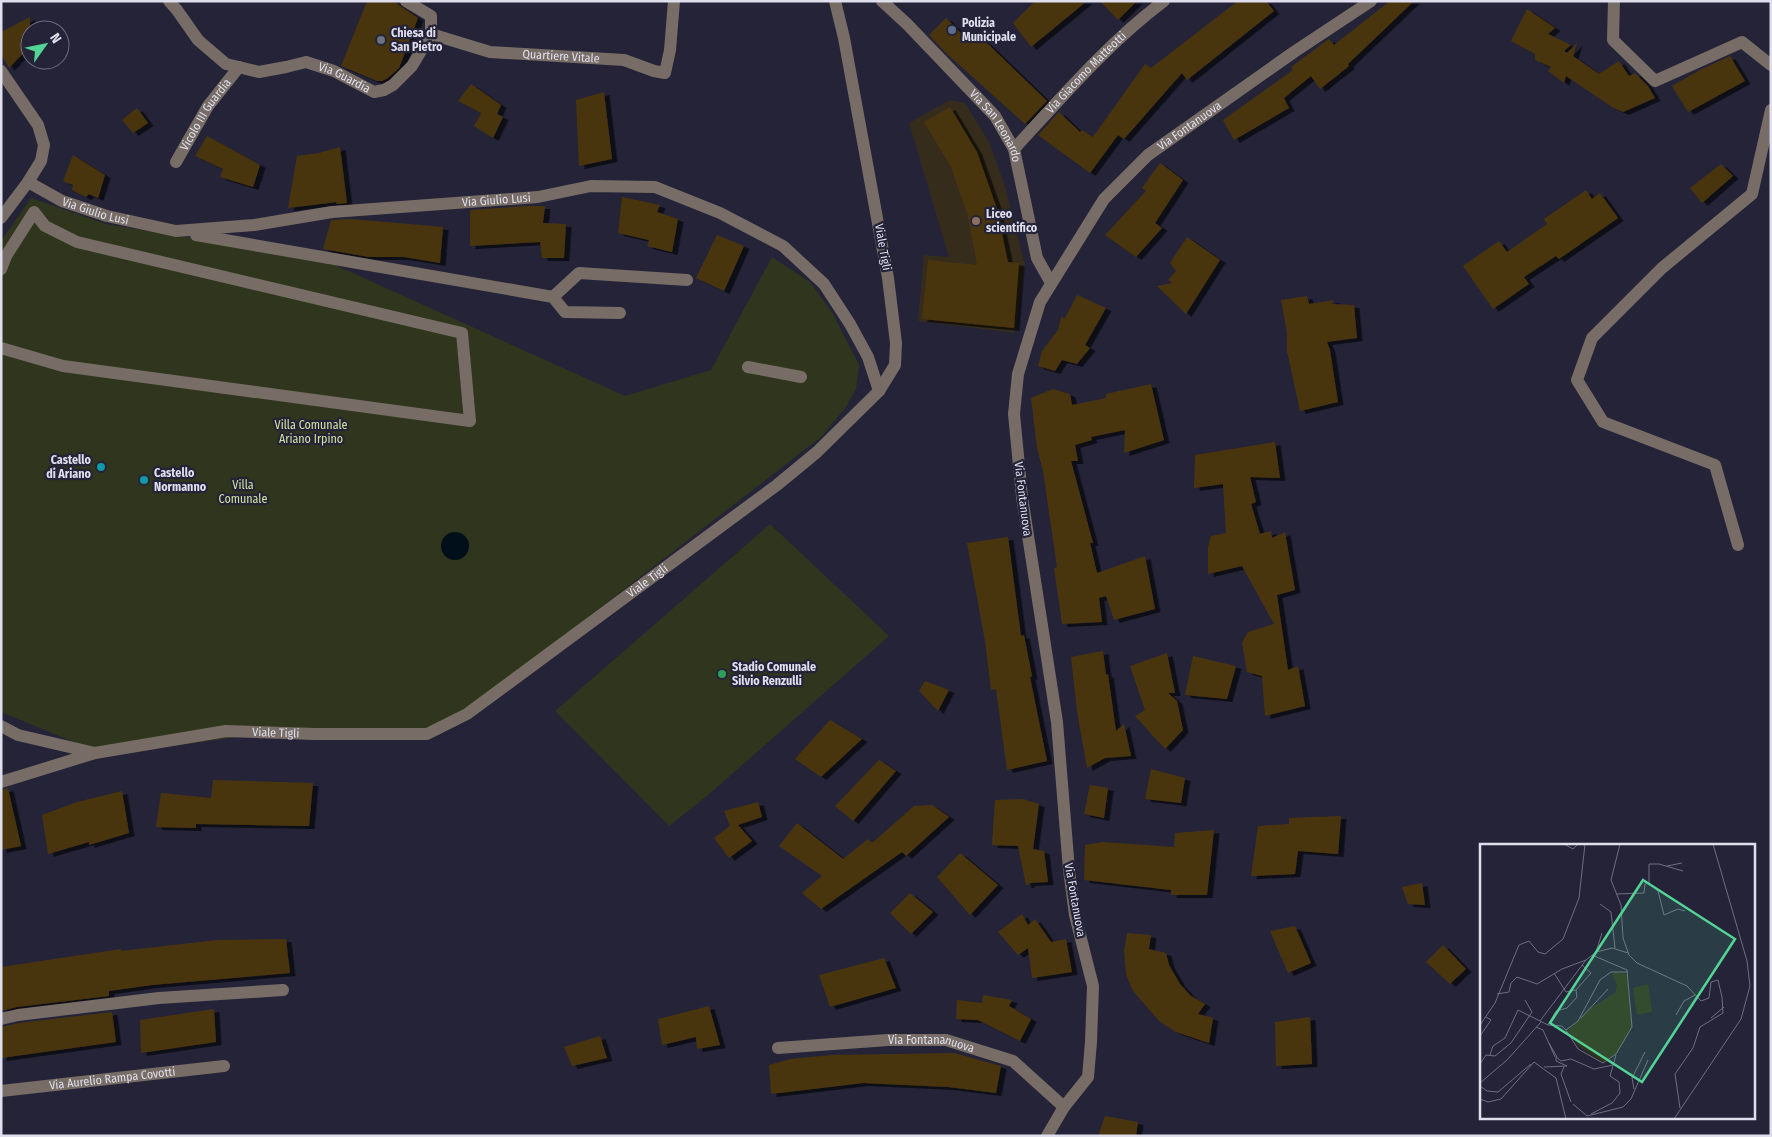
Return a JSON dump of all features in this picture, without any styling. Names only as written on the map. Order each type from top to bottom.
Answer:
[{"type":"street","name":"Via Guardia","points":[[169,1],[178,10],[198,40],[226,64],[258,72],[306,62],[334,71],[374,92],[384,90],[393,85],[412,66],[431,34]]},
{"type":"street","points":[[406,1],[431,16],[431,34]]},
{"type":"street","name":"Quartiere Vitale","points":[[431,34],[490,52],[624,60],[665,73],[670,50],[674,1]]},
{"type":"street","name":"Viale Tigli","points":[[1,726],[18,735],[95,752],[226,731],[315,734],[427,734],[467,714],[777,485],[817,452],[879,391],[895,365],[896,343],[888,278],[844,38],[835,1]]},
{"type":"street","name":"Via San Leonardo","points":[[882,1],[907,24],[995,116],[1014,149],[1037,258],[1051,282]]},
{"type":"street","name":"Via Giacomo Matteotti","points":[[1014,149],[1093,64],[1140,19],[1164,1]]},
{"type":"street","name":"Via Fontanuova","points":[[1048,1136],[1064,1107],[1088,1077],[1093,986],[1075,915],[1069,870],[1057,722],[1022,497],[1014,414],[1018,374],[1040,302],[1104,199],[1148,155],[1286,57],[1371,1]]},
{"type":"street","points":[[1614,1],[1613,40],[1656,81],[1742,42],[1771,65]]},
{"type":"street","name":"Vicolo III Guardia","points":[[176,162],[208,106],[239,67]]},
{"type":"street","points":[[1,71],[38,126],[44,145],[41,160],[28,182],[1,218]]},
{"type":"street","points":[[1738,545],[1715,465],[1603,422],[1577,380],[1592,338],[1662,268],[1752,194],[1771,110]]},
{"type":"street","name":"Via Giulio Lusi","points":[[28,182],[62,201],[106,216],[176,231],[254,225],[332,212],[538,197],[592,186],[655,187],[720,214],[783,246],[824,284],[850,324],[868,357],[879,391]]},
{"type":"street","points":[[1,269],[6,256],[34,212],[45,226],[77,242],[462,333],[470,421],[64,366],[1,348]]},
{"type":"street","points":[[176,231],[553,297],[565,312],[620,313]]},
{"type":"street","points":[[553,297],[578,273],[687,280]]},
{"type":"street","points":[[748,367],[801,377]]},
{"type":"street","points":[[1,782],[95,752]]},
{"type":"street","points":[[1,1019],[18,1015],[159,998],[283,990]]},
{"type":"street","name":"Via Fontananuova","points":[[778,1048],[888,1040],[946,1040],[1013,1061],[1064,1107]]},
{"type":"street","name":"Via Aurelio Rampa Covotti","points":[[1,1091],[224,1066]]},
{"type":"shaded area","name":"Liceo scientifico","points":[[950,100],[965,103],[989,142],[1005,186],[1025,265],[1015,333],[918,321],[924,255],[949,257],[909,123]]},
{"type":"shaded area","points":[[455,532],[465,536],[469,546],[465,556],[455,560],[445,556],[441,546],[445,536]]},
{"type":"green space","name":"Villa Comunale","points":[[31,198],[106,224],[324,260],[625,396],[711,370],[772,257],[810,282],[832,312],[859,365],[856,389],[846,407],[821,437],[443,730],[303,728],[129,752],[88,748],[1,712],[1,241]]},
{"type":"green space","name":"Stadio Comunale Silvio Renzulli","points":[[770,524],[889,636],[707,796],[669,826],[555,711]]},
{"type":"building","name":"Chiesa di San Pietro","points":[[367,1],[393,1],[418,18],[399,68],[382,81],[377,81],[341,66]]},
{"type":"building","points":[[1035,1],[1087,1],[1031,47],[1013,23]]},
{"type":"building","points":[[1100,1],[1137,1],[1118,20]]},
{"type":"building","points":[[1238,1],[1266,1],[1274,11],[1187,80],[1182,73],[1124,139],[1118,135],[1090,173],[1038,135],[1059,112],[1080,132],[1082,130],[1093,137],[1145,64],[1151,68]]},
{"type":"building","points":[[1390,1],[1414,1],[1348,64],[1349,66],[1320,89],[1311,76],[1284,98],[1289,108],[1234,140],[1223,120],[1293,70],[1291,67],[1329,39],[1334,45]]},
{"type":"building","points":[[1527,9],[1555,28],[1548,34],[1571,45],[1564,51],[1567,53],[1577,43],[1573,56],[1599,74],[1619,61],[1629,76],[1635,73],[1648,86],[1655,98],[1623,112],[1612,107],[1566,76],[1564,83],[1548,71],[1551,67],[1535,60],[1535,54],[1511,41]]},
{"type":"building","points":[[946,18],[969,41],[976,35],[989,45],[1047,101],[1025,124],[946,53],[929,35]]},
{"type":"building","points":[[20,22],[20,56],[9,68],[1,54],[1,32]]},
{"type":"building","points":[[1730,56],[1745,81],[1688,112],[1672,86]]},
{"type":"building","points":[[471,84],[501,105],[497,114],[503,117],[493,138],[474,126],[481,113],[458,101]]},
{"type":"building","points":[[604,92],[612,159],[579,166],[576,100]]},
{"type":"building","points":[[950,107],[977,152],[996,206],[1008,262],[1019,263],[1014,328],[922,319],[928,260],[977,265],[968,216],[951,167],[924,122]]},
{"type":"building","points":[[137,108],[148,123],[133,133],[122,120]]},
{"type":"building","points":[[207,136],[260,165],[253,187],[220,177],[223,169],[195,156]]},
{"type":"building","points":[[340,147],[347,203],[336,204],[337,202],[288,208],[297,156],[319,153]]},
{"type":"building","points":[[73,155],[105,175],[98,198],[89,194],[86,197],[72,190],[73,185],[63,181]]},
{"type":"building","points":[[1160,163],[1183,180],[1155,223],[1162,228],[1136,257],[1105,235],[1146,191],[1142,188]]},
{"type":"building","points":[[1721,164],[1733,176],[1702,203],[1690,188]]},
{"type":"building","points":[[1586,190],[1592,199],[1600,193],[1618,218],[1559,259],[1556,256],[1524,277],[1529,284],[1493,309],[1463,266],[1499,241],[1507,252],[1547,224],[1544,219]]},
{"type":"building","points":[[622,197],[660,205],[657,212],[678,219],[672,252],[647,246],[649,240],[618,233]]},
{"type":"building","points":[[545,206],[543,223],[566,224],[564,258],[542,258],[540,242],[470,246],[470,210]]},
{"type":"building","points":[[351,219],[443,227],[440,263],[404,257],[369,257],[323,249],[331,220]]},
{"type":"building","points":[[717,235],[744,246],[724,291],[696,278]]},
{"type":"building","points":[[1187,237],[1220,260],[1186,314],[1157,286],[1172,283],[1168,280],[1176,271],[1170,263]]},
{"type":"building","points":[[1077,295],[1106,308],[1085,345],[1090,348],[1077,364],[1062,360],[1055,371],[1038,366],[1042,351],[1058,330],[1061,317],[1065,318]]},
{"type":"building","points":[[1307,296],[1309,304],[1334,300],[1332,304],[1354,305],[1357,338],[1327,342],[1330,350],[1338,402],[1300,411],[1287,351],[1287,333],[1281,300]]},
{"type":"building","points":[[1151,384],[1164,440],[1124,453],[1125,430],[1091,437],[1092,440],[1075,445],[1078,461],[1071,461],[1093,543],[1090,543],[1097,573],[1145,556],[1155,609],[1114,620],[1106,596],[1099,598],[1102,622],[1062,624],[1054,568],[1057,567],[1043,471],[1037,448],[1031,398],[1053,389],[1070,394],[1072,405],[1106,398],[1106,394]]},
{"type":"building","points":[[1275,442],[1280,478],[1250,477],[1256,502],[1251,504],[1260,534],[1271,531],[1272,538],[1285,532],[1295,590],[1277,595],[1288,670],[1298,666],[1305,706],[1265,716],[1262,676],[1247,672],[1242,643],[1248,632],[1274,624],[1242,566],[1208,574],[1208,547],[1211,536],[1226,533],[1223,484],[1194,488],[1195,455]]},
{"type":"building","points":[[1008,537],[1021,636],[1024,635],[1032,676],[1030,677],[1047,761],[1007,770],[996,689],[991,690],[985,641],[967,543]]},
{"type":"building","points":[[1103,651],[1116,731],[1124,724],[1131,756],[1105,758],[1087,768],[1077,711],[1071,657]]},
{"type":"building","points":[[1167,653],[1175,693],[1168,693],[1177,701],[1183,730],[1165,749],[1135,716],[1145,710],[1130,666]]},
{"type":"building","points":[[1193,656],[1236,666],[1227,699],[1185,695]]},
{"type":"building","points":[[925,681],[949,690],[938,711],[919,691]]},
{"type":"building","points":[[830,720],[862,739],[821,777],[795,759]]},
{"type":"building","points":[[879,760],[896,771],[853,821],[835,806]]},
{"type":"building","points":[[1151,769],[1185,778],[1181,803],[1145,799]]},
{"type":"building","points":[[213,780],[313,783],[309,826],[196,824],[196,828],[156,827],[161,793],[211,798]]},
{"type":"building","points":[[1090,785],[1108,788],[1104,818],[1084,814]]},
{"type":"building","points":[[8,788],[21,846],[1,850],[1,790]]},
{"type":"building","points":[[122,791],[129,833],[89,845],[89,842],[48,854],[42,815],[77,802]]},
{"type":"building","points":[[1023,799],[1039,804],[1033,849],[1044,851],[1048,882],[1029,883],[1029,885],[1026,885],[1018,846],[992,845],[995,800]]},
{"type":"building","points":[[758,802],[762,817],[738,825],[752,841],[729,858],[714,838],[730,826],[724,811]]},
{"type":"building","points":[[932,805],[949,817],[906,856],[902,852],[821,909],[802,893],[822,876],[779,846],[797,823],[843,859],[868,839],[872,843],[914,806]]},
{"type":"building","points":[[1341,816],[1338,854],[1298,851],[1295,874],[1251,876],[1258,826],[1289,824],[1289,818]]},
{"type":"building","points":[[1214,830],[1207,895],[1171,895],[1171,890],[1084,880],[1085,845],[1103,842],[1174,847],[1175,833]]},
{"type":"building","points":[[960,853],[998,885],[970,915],[937,877]]},
{"type":"building","points":[[1422,883],[1425,905],[1408,904],[1402,887]]},
{"type":"building","points":[[910,893],[933,912],[911,934],[890,913]]},
{"type":"building","points":[[1022,914],[1028,925],[1035,919],[1051,942],[1066,939],[1072,972],[1032,978],[1028,948],[1018,955],[998,932]]},
{"type":"building","points":[[1295,926],[1311,963],[1288,973],[1270,931]]},
{"type":"building","points":[[1127,933],[1151,935],[1149,949],[1166,953],[1169,965],[1180,984],[1191,996],[1205,1004],[1198,1014],[1213,1018],[1209,1043],[1176,1032],[1160,1022],[1133,991],[1126,974],[1124,951]]},
{"type":"building","points":[[286,939],[290,973],[152,985],[109,991],[109,996],[17,1007],[1,1011],[1,967],[121,949],[121,951],[217,940]]},
{"type":"building","points":[[1443,945],[1466,969],[1450,984],[1426,962]]},
{"type":"building","points":[[884,958],[896,988],[830,1007],[819,975]]},
{"type":"building","points":[[983,995],[1012,1000],[1009,1006],[1031,1019],[1020,1041],[978,1020],[956,1019],[957,1000],[982,1003]]},
{"type":"building","points":[[709,1006],[720,1045],[697,1049],[696,1037],[662,1045],[658,1019]]},
{"type":"building","points":[[214,1009],[216,1042],[141,1053],[140,1020]]},
{"type":"building","points":[[112,1012],[116,1042],[1,1058],[1,1027],[19,1023]]},
{"type":"building","points":[[1310,1017],[1312,1064],[1276,1066],[1275,1022]]},
{"type":"building","points":[[600,1036],[607,1058],[572,1066],[564,1047]]},
{"type":"building","points":[[954,1053],[1001,1066],[996,1093],[948,1087],[863,1083],[771,1094],[769,1065],[791,1059],[831,1055]]},
{"type":"building","points":[[1105,1116],[1138,1122],[1136,1136],[1098,1136]]},
{"type":"place","name":"Polizia Municipale","points":[[952,30]]},
{"type":"place","name":"Chiesa di San Pietro","points":[[381,40]]},
{"type":"place","name":"Liceo scientifico","points":[[976,221]]},
{"type":"place","name":"Castello di Ariano","points":[[101,467]]},
{"type":"place","name":"Castello Normanno","points":[[144,480]]},
{"type":"place","name":"Stadio Comunale Silvio Renzulli","points":[[722,674]]},
{"type":"park label","name":"Villa Comunale Ariano Irpino","points":[[311,432]]}]
